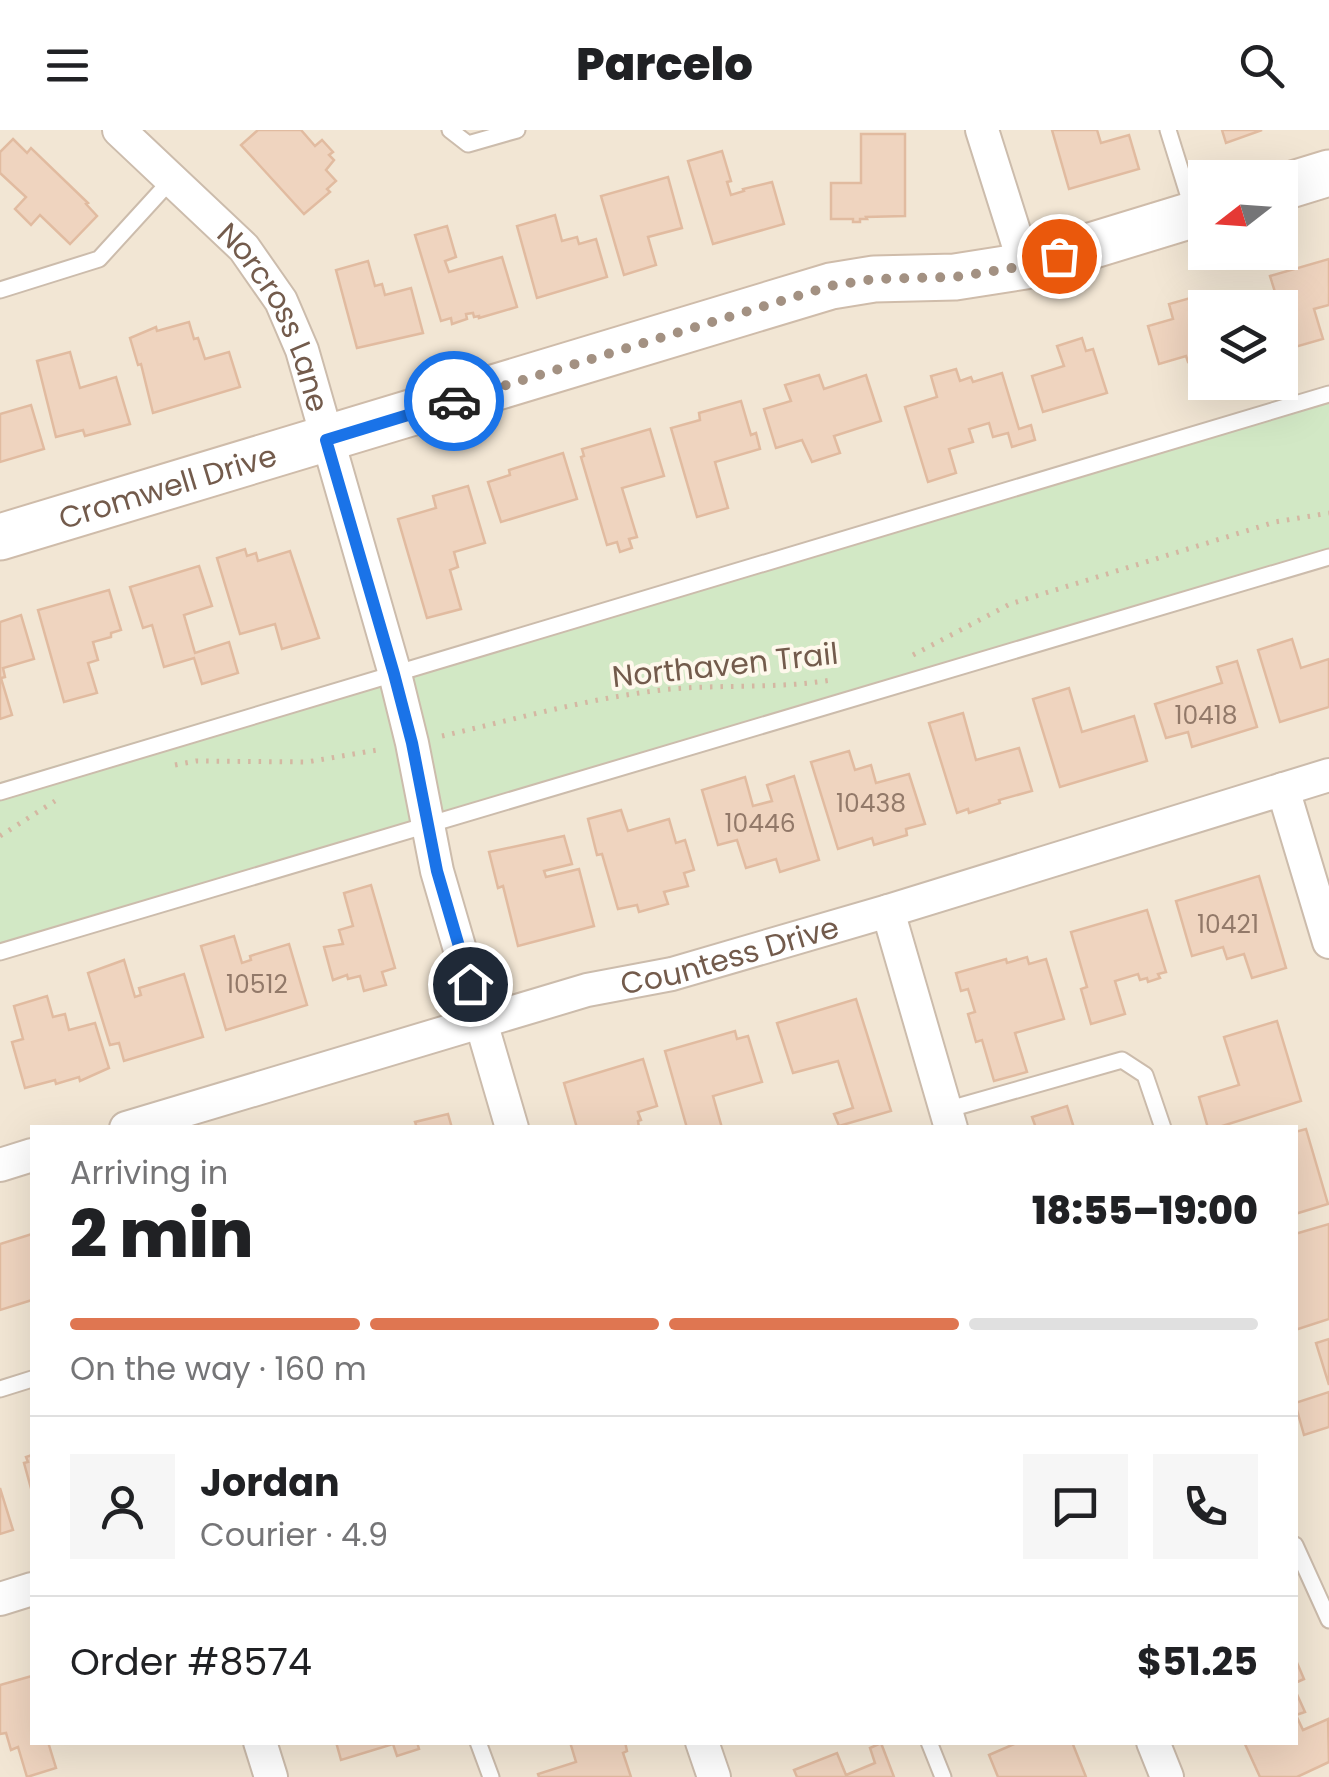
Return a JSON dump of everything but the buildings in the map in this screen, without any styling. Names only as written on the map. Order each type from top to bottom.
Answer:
[{"type":"street","name":"Norcross Lane","points":[[119,130],[244,248],[281,302],[302,350],[412,743],[437,871],[511,1125]]},
{"type":"street","points":[[982,130],[1025,266]]},
{"type":"street","points":[[1298,182],[1329,173]]},
{"type":"street","name":"Cromwell Drive","points":[[0,537],[830,286],[874,279],[955,277],[1025,266],[1188,216]]},
{"type":"street","name":"Countess Drive","points":[[136,1125],[587,990],[672,974],[888,911],[1329,775]]},
{"type":"street","points":[[1283,789],[1329,942]]},
{"type":"street","points":[[888,911],[948,1119]]},
{"type":"street","points":[[0,1165],[30,1156]]},
{"type":"street","points":[[0,1599],[30,1590]]},
{"type":"street","points":[[261,1745],[271,1777]]},
{"type":"street","points":[[703,1745],[714,1777]]},
{"type":"street","points":[[1154,1745],[1167,1777]]},
{"type":"lane","points":[[450,130],[468,144],[517,130]]},
{"type":"lane","points":[[1168,130],[1188,181]]},
{"type":"lane","points":[[0,290],[99,259],[172,180]]},
{"type":"lane","points":[[0,792],[1329,394]]},
{"type":"lane","points":[[0,952],[1329,558]]},
{"type":"lane","points":[[948,1119],[1122,1060],[1145,1074],[1162,1125]]},
{"type":"lane","points":[[0,1389],[30,1380]]},
{"type":"lane","points":[[1298,1552],[1329,1620]]},
{"type":"lane","points":[[479,1745],[491,1777]]},
{"type":"lane","points":[[930,1745],[942,1777]]},
{"type":"path","points":[[898,660],[1010,604],[1275,522],[1329,513]]},
{"type":"path","name":"Northaven Trail","points":[[165,767],[196,761],[307,762],[356,755],[655,690],[789,685],[844,677]]},
{"type":"path","points":[[0,836],[59,799]]},
{"type":"shaded area","points":[[0,130],[1329,130],[1329,386],[1298,395],[1298,290],[1188,290],[1188,400],[1282,400],[0,782]]},
{"type":"shaded area","points":[[1329,555],[1329,1777],[0,1777],[0,951]]},
{"type":"green space","points":[[1329,386],[1329,555],[0,951],[0,782],[1282,400],[1298,400],[1298,395]]},
{"type":"way so far","points":[[454,401],[830,286],[874,279],[955,277],[1025,266],[1059,256]]},
{"type":"route","points":[[454,401],[326,440],[394,674],[437,871],[470,984]]}]
